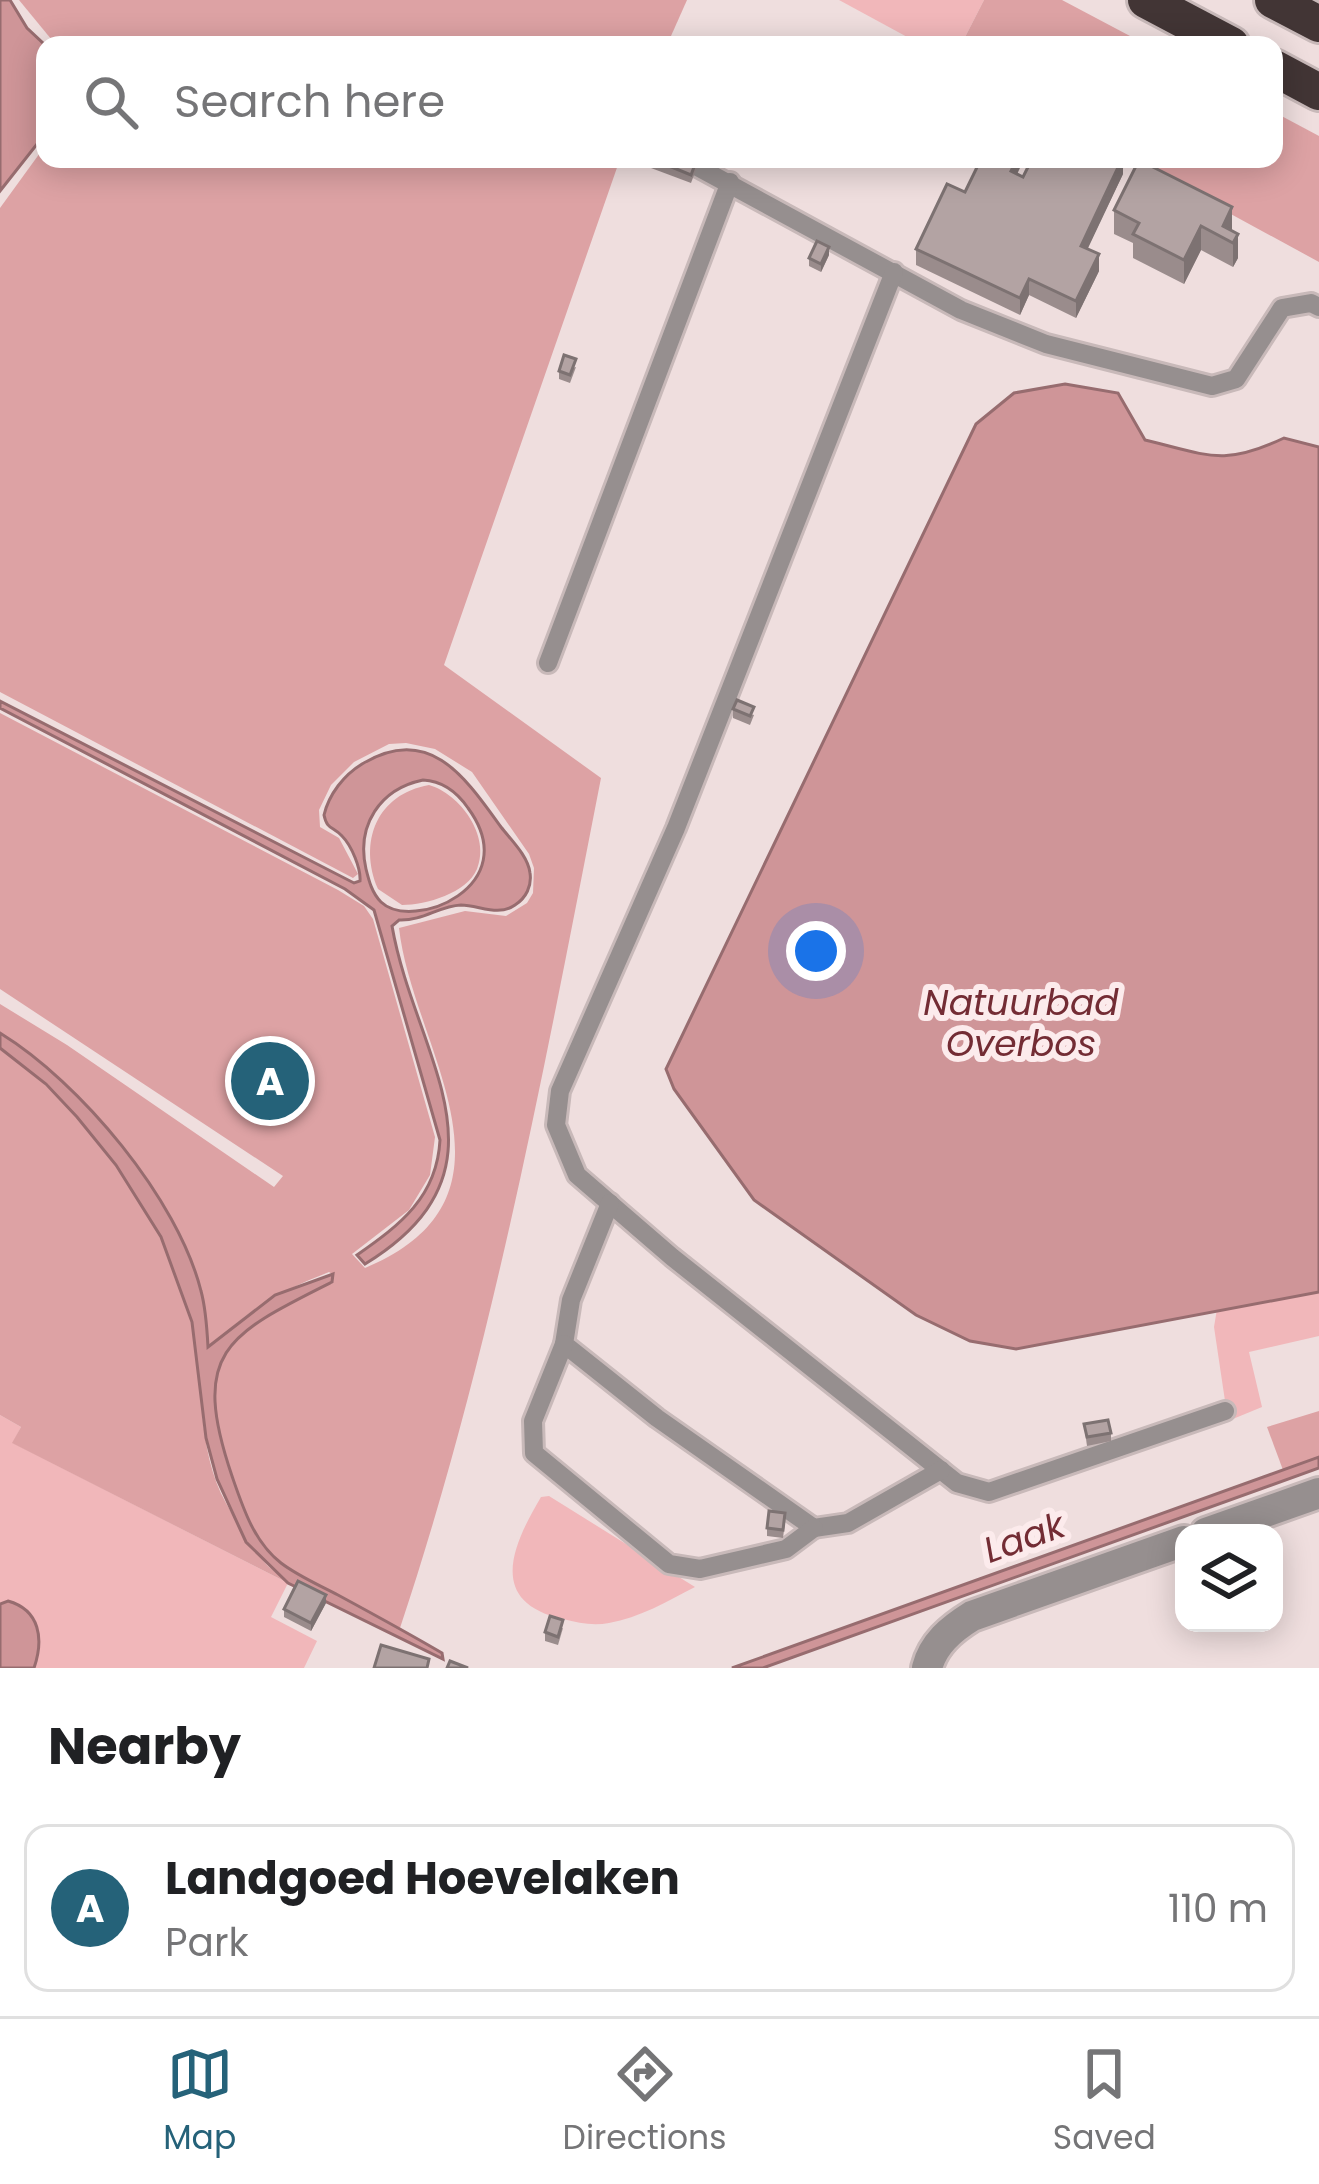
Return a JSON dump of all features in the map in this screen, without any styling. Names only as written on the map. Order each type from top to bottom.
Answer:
[{"type":"highway","points":[[1146,0],[1214,36]]},
{"type":"highway","points":[[1273,0],[1319,24]]},
{"type":"highway","points":[[1283,73],[1319,92]]},
{"type":"street","points":[[1231,1524],[1319,1493]]},
{"type":"street","points":[[926,1668],[942,1639],[972,1616],[1175,1544]]},
{"type":"lane","points":[[701,168],[961,310],[1046,344],[1212,386],[1236,379],[1282,308],[1311,303],[1319,307]]},
{"type":"lane","points":[[548,664],[730,182]]},
{"type":"lane","points":[[894,272],[676,828],[560,1090],[556,1125],[577,1174],[957,1483],[989,1492],[1225,1411]]},
{"type":"lane","points":[[610,1203],[533,1421],[534,1453],[669,1564],[700,1569],[786,1549],[814,1528],[848,1523],[940,1470]]},
{"type":"lane","points":[[564,1344],[657,1418],[814,1528]]},
{"type":"shaded area","points":[[19,0],[687,0],[671,36],[49,36]]},
{"type":"shaded area","points":[[839,0],[984,0],[966,36],[905,36]]},
{"type":"shaded area","points":[[984,0],[1062,0],[1130,36],[966,36]]},
{"type":"shaded area","points":[[1283,117],[1319,136],[1319,262],[1147,168],[1283,168]]},
{"type":"shaded area","points":[[36,158],[36,168],[617,168],[444,665],[601,778],[489,1313],[400,1628],[311,1583],[266,1549],[243,1510],[218,1427],[215,1395],[219,1370],[230,1349],[270,1314],[332,1282],[334,1275],[329,1272],[281,1294],[252,1311],[213,1347],[208,1346],[203,1298],[189,1256],[148,1182],[93,1112],[0,1033],[0,1004],[274,1187],[283,1176],[0,989],[0,713],[338,890],[364,906],[373,919],[435,1137],[430,1175],[409,1210],[352,1254],[365,1268],[416,1238],[445,1201],[455,1160],[451,1116],[399,928],[465,911],[506,916],[527,903],[533,893],[534,868],[472,772],[435,749],[389,744],[354,762],[331,785],[319,810],[320,827],[339,838],[358,874],[353,878],[0,692],[0,208]]},
{"type":"shaded area","points":[[429,785],[452,797],[470,818],[480,856],[472,877],[455,891],[402,905],[378,889],[370,854],[372,838],[376,823],[396,798]]},
{"type":"shaded area","points":[[0,1048],[93,1134],[144,1205],[164,1243],[192,1323],[205,1438],[216,1482],[256,1551],[288,1583],[12,1443],[21,1427],[0,1415]]},
{"type":"shaded area","points":[[1319,1292],[1319,1336],[1249,1352],[1262,1407],[1228,1421],[1214,1327],[1217,1309]]},
{"type":"shaded area","points":[[1319,1411],[1319,1457],[1283,1470],[1267,1427]]},
{"type":"shaded area","points":[[0,1415],[21,1427],[13,1443],[288,1583],[271,1617],[317,1641],[304,1668],[34,1668],[35,1623],[23,1607],[0,1604]]},
{"type":"shaded area","points":[[549,1496],[695,1587],[609,1623],[580,1623],[539,1611],[523,1600],[513,1570],[522,1534],[541,1497]]},
{"type":"water","points":[[0,0],[10,0],[36,36],[36,145],[0,191]]},
{"type":"water","name":"Natuurbad Overbos","points":[[1065,384],[1118,393],[1145,440],[1185,450],[1230,455],[1284,438],[1319,447],[1319,1292],[1016,1349],[970,1341],[916,1315],[754,1200],[674,1089],[666,1069],[976,424],[1014,393]]},
{"type":"water","points":[[0,701],[354,883],[360,881],[355,858],[324,815],[343,779],[386,753],[407,750],[443,761],[474,790],[523,854],[530,882],[515,905],[495,910],[453,906],[392,926],[446,1109],[448,1150],[438,1189],[412,1227],[365,1264],[357,1255],[388,1232],[424,1194],[440,1140],[374,910],[345,889],[0,708]],"holes":[[[423,780],[449,788],[468,808],[482,836],[483,860],[474,880],[458,896],[416,911],[396,910],[375,895],[366,869],[365,838],[383,801]]]},
{"type":"water","points":[[0,1033],[31,1054],[93,1112],[148,1182],[189,1256],[203,1298],[208,1347],[275,1295],[333,1274],[332,1282],[266,1317],[227,1352],[217,1374],[215,1401],[232,1476],[257,1535],[281,1563],[442,1653],[443,1659],[288,1583],[246,1542],[217,1479],[206,1438],[192,1322],[161,1237],[116,1165],[77,1117],[46,1084],[0,1048]]},
{"type":"water","points":[[1319,1457],[1319,1468],[763,1668],[732,1668]]},
{"type":"water","points":[[8,1601],[27,1611],[37,1627],[34,1668],[0,1668],[0,1604]]},
{"type":"building","points":[[977,168],[1012,168],[1023,177],[1028,168],[1118,168],[1081,246],[1099,254],[1076,301],[1029,279],[1020,298],[916,249],[947,184],[965,192]]},
{"type":"building","points":[[1135,168],[1155,168],[1232,207],[1223,226],[1238,234],[1233,243],[1201,226],[1184,260],[1133,234],[1139,223],[1114,210]]},
{"type":"building","points":[[817,241],[829,247],[821,264],[809,258]]},
{"type":"building","points":[[564,355],[576,359],[570,375],[559,371]]},
{"type":"building","points":[[737,700],[754,707],[750,716],[733,709]]},
{"type":"building","points":[[1108,1420],[1111,1433],[1087,1437],[1084,1424]]},
{"type":"building","points":[[769,1511],[785,1513],[783,1530],[767,1528]]},
{"type":"building","points":[[298,1581],[326,1595],[311,1623],[284,1609]]},
{"type":"building","points":[[550,1616],[563,1620],[558,1637],[545,1632]]},
{"type":"building","points":[[381,1645],[429,1659],[427,1668],[374,1668]]},
{"type":"place","name":"Landgoed Hoevelaken","points":[[270,1081]]},
{"type":"water label","name":"Laak","points":[[1024,1537]]}]
